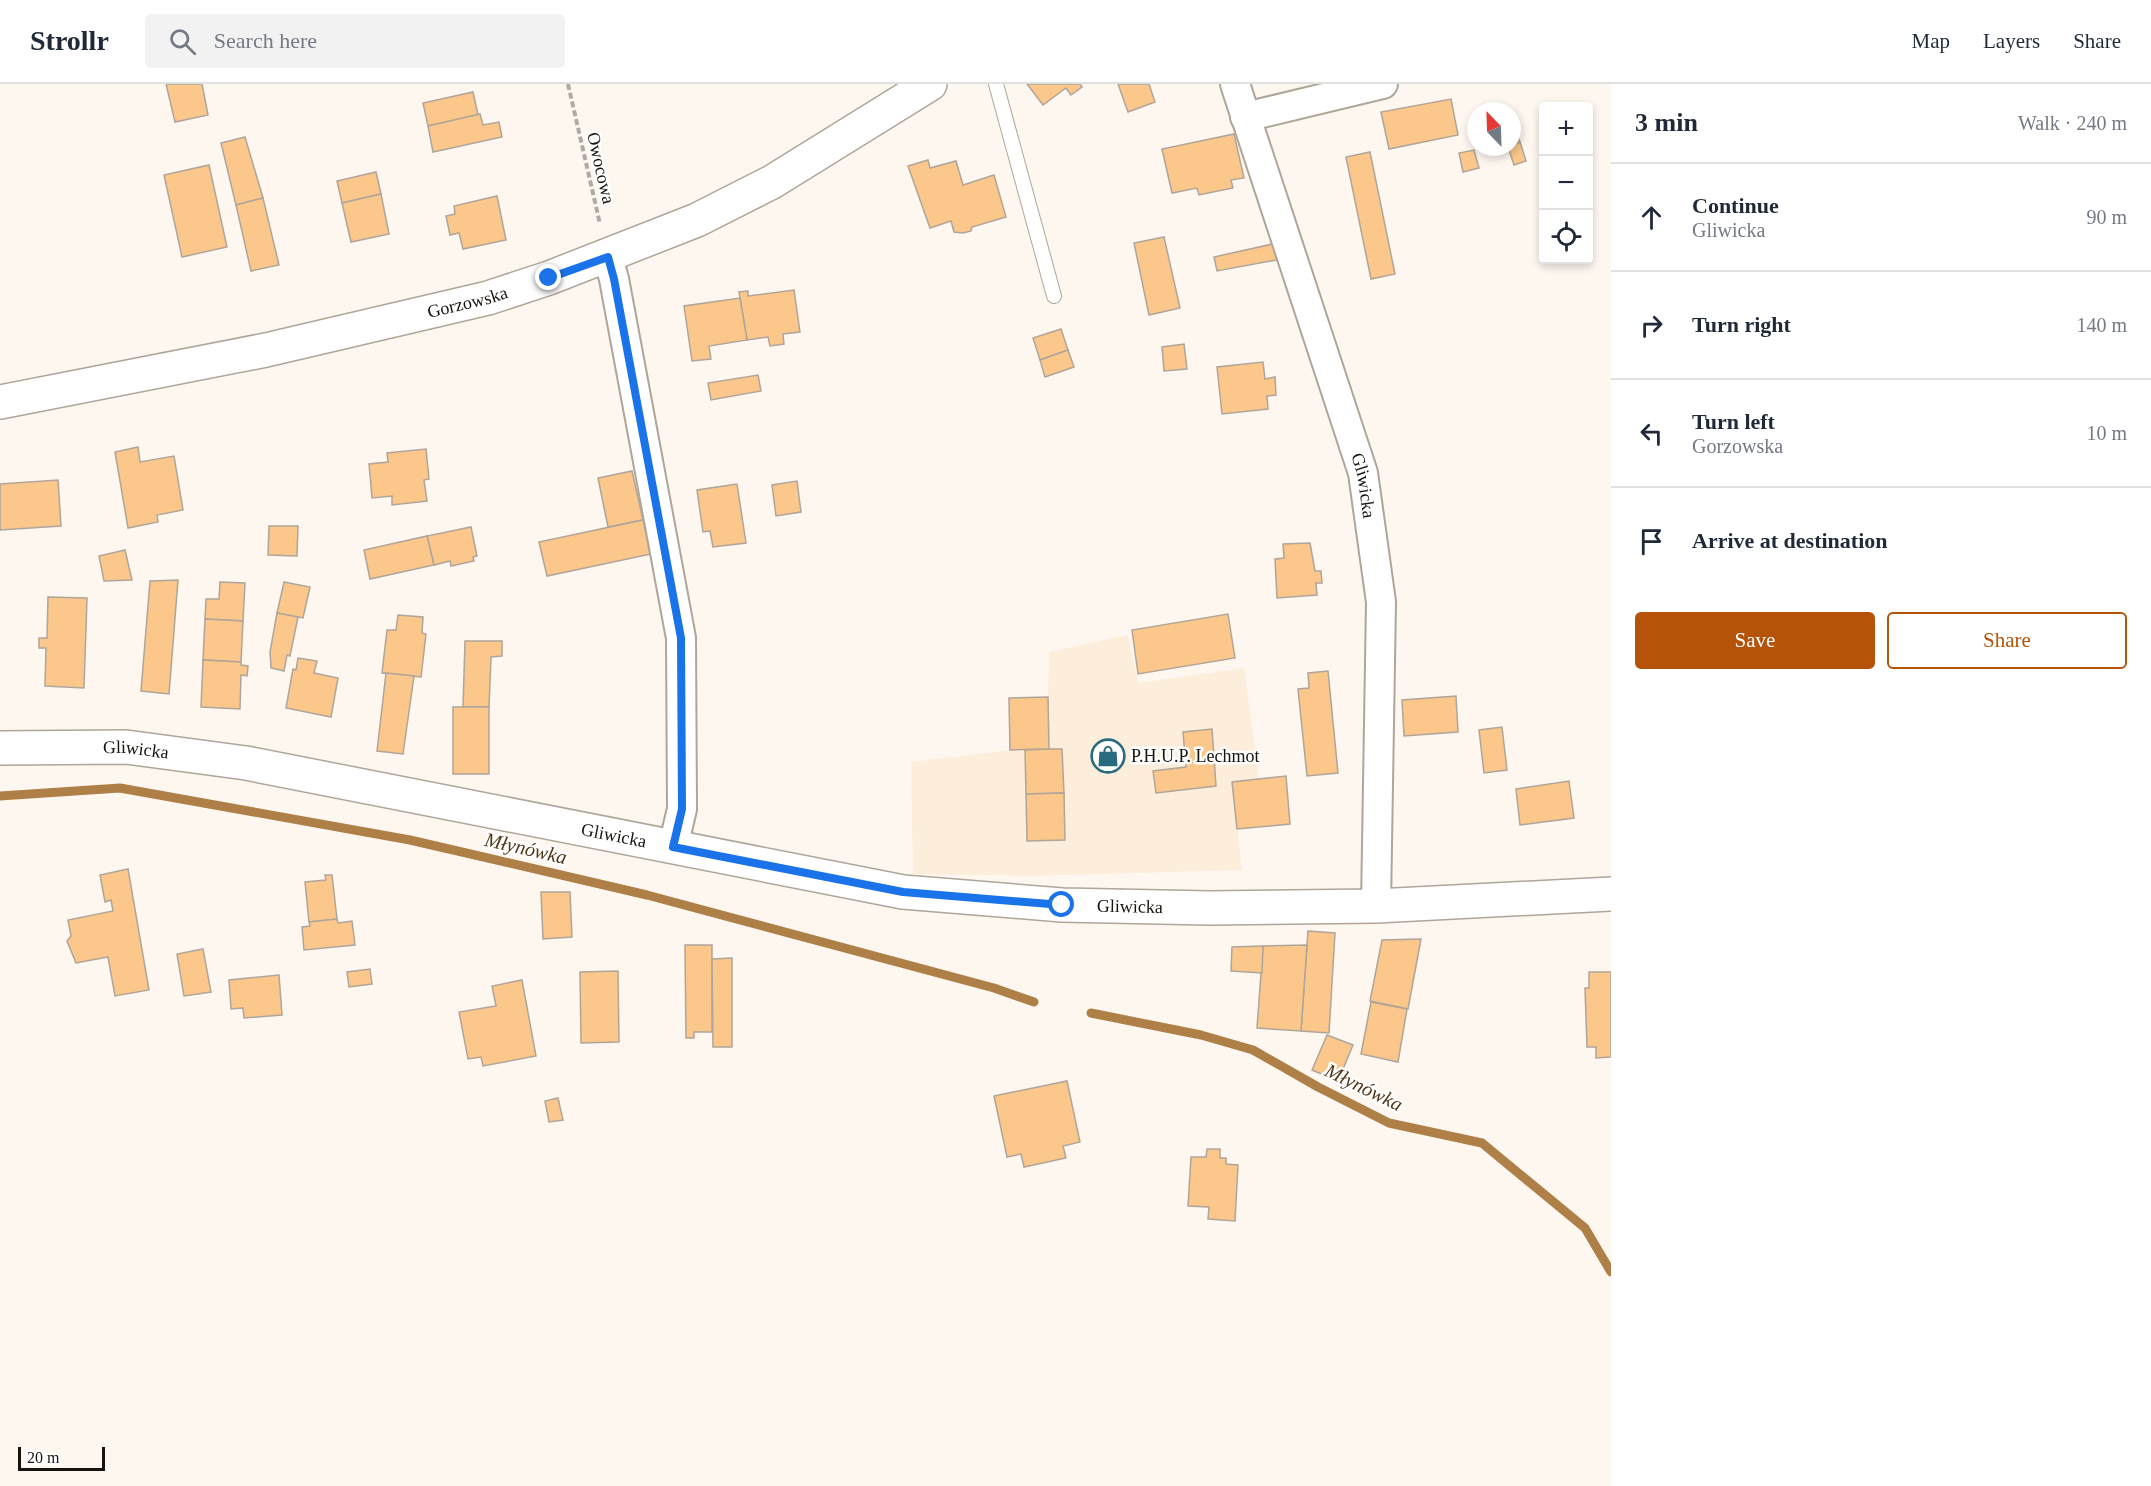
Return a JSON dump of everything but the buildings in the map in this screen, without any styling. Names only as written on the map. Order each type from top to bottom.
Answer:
[{"type":"street","name":"Gorzowska","points":[[0,402],[266,350],[488,298],[608,257],[697,220],[772,182],[930,84]]},
{"type":"street","name":"Gliwicka","points":[[1235,84],[1363,474],[1376,550],[1381,602],[1376,906]]},
{"type":"street","points":[[1245,117],[1383,84]]},
{"type":"street","points":[[608,257],[681,638],[682,809],[673,847]]},
{"type":"street","name":"Gliwicka","points":[[0,748],[95,746],[153,749],[246,763],[903,892],[1062,905],[1209,908],[1376,906],[1611,894]]},
{"type":"lane","points":[[996,84],[1054,296]]},
{"type":"path","name":"Owocowa","points":[[568,84],[608,257]]},
{"type":"shaded area","name":"P.H.U.P. Lechmot","points":[[1128,635],[1138,683],[1244,668],[1259,779],[1232,782],[1242,870],[1028,876],[913,874],[911,762],[1010,750],[1009,698],[1048,697],[1049,652]]},
{"type":"waterway","name":"Młynówka","points":[[0,796],[120,788],[410,840],[647,895],[994,988],[1034,1002]]},
{"type":"waterway","name":"Młynówka","points":[[1091,1013],[1201,1035],[1253,1050],[1318,1087],[1389,1123],[1482,1143],[1585,1228],[1611,1272]]},
{"type":"place","name":"P.H.U.P. Lechmot","points":[[1108,756]]},
{"type":"route","points":[[549,278],[608,257],[614,279],[681,638],[682,809],[673,847],[903,892],[1062,905]]}]
